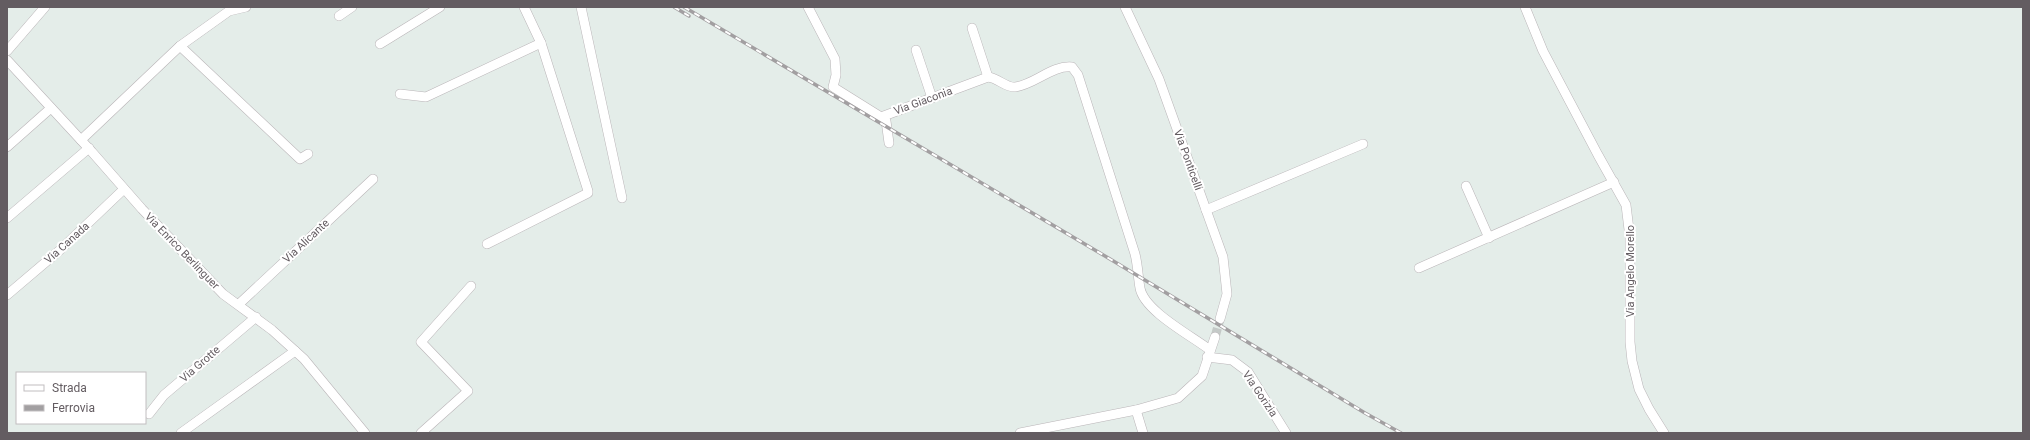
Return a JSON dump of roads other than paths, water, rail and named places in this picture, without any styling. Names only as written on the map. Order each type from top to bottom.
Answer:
[{"type":"street","points":[[7,52],[45,7]]},
{"type":"street","points":[[81,140],[180,46],[229,11],[246,7]]},
{"type":"street","points":[[339,16],[352,7]]},
{"type":"street","points":[[380,44],[440,7]]},
{"type":"street","points":[[488,244],[588,194],[581,164],[541,43],[524,7]]},
{"type":"street","points":[[581,7],[622,198]]},
{"type":"street","name":"Via Giaconia","points":[[808,7],[834,59],[836,75],[833,87],[881,117],[988,77]]},
{"type":"street","name":"Via Ponticelli","points":[[1125,7],[1159,79],[1223,257],[1227,294],[1220,319]]},
{"type":"street","name":"Via Angelo Morello","points":[[1525,7],[1543,51],[1626,205],[1630,224],[1630,342],[1634,372],[1644,399],[1664,433]]},
{"type":"street","points":[[972,28],[988,77],[995,78],[1007,85],[1016,87],[1064,68],[1069,67],[1074,69],[1082,86],[1135,254],[1139,272],[1140,289],[1151,306],[1163,318],[1208,353]]},
{"type":"street","points":[[400,94],[426,97],[541,43]]},
{"type":"street","points":[[180,46],[300,159],[308,154]]},
{"type":"street","points":[[916,50],[932,98]]},
{"type":"street","name":"Via Enrico Berlinguer","points":[[7,60],[223,294],[256,317],[295,351],[365,433]]},
{"type":"street","points":[[7,147],[51,108]]},
{"type":"street","points":[[881,117],[886,121],[889,143]]},
{"type":"street","points":[[1206,210],[1363,144]]},
{"type":"street","points":[[7,218],[88,148]]},
{"type":"street","name":"Via Alicante","points":[[239,304],[373,179]]},
{"type":"street","points":[[1419,268],[1490,238],[1614,182]]},
{"type":"street","points":[[1466,186],[1490,238]]},
{"type":"street","name":"Via Canada","points":[[7,295],[60,250],[124,188]]},
{"type":"street","points":[[421,433],[468,390],[421,342],[471,286]]},
{"type":"street","name":"Via Grotte","points":[[149,414],[164,395],[256,317]]},
{"type":"street","points":[[1020,433],[1136,410],[1178,398],[1202,376],[1208,353],[1215,337]]},
{"type":"street","points":[[181,433],[295,351]]},
{"type":"street","name":"Via Gorizia","points":[[1208,353],[1232,360],[1248,372],[1286,433]]},
{"type":"street","points":[[1136,410],[1143,433]]},
{"type":"tunnel","points":[[1215,337],[1220,319]]},
{"type":"railway","points":[[674,7],[689,16]]},
{"type":"railway","points":[[684,7],[1401,433]]}]
